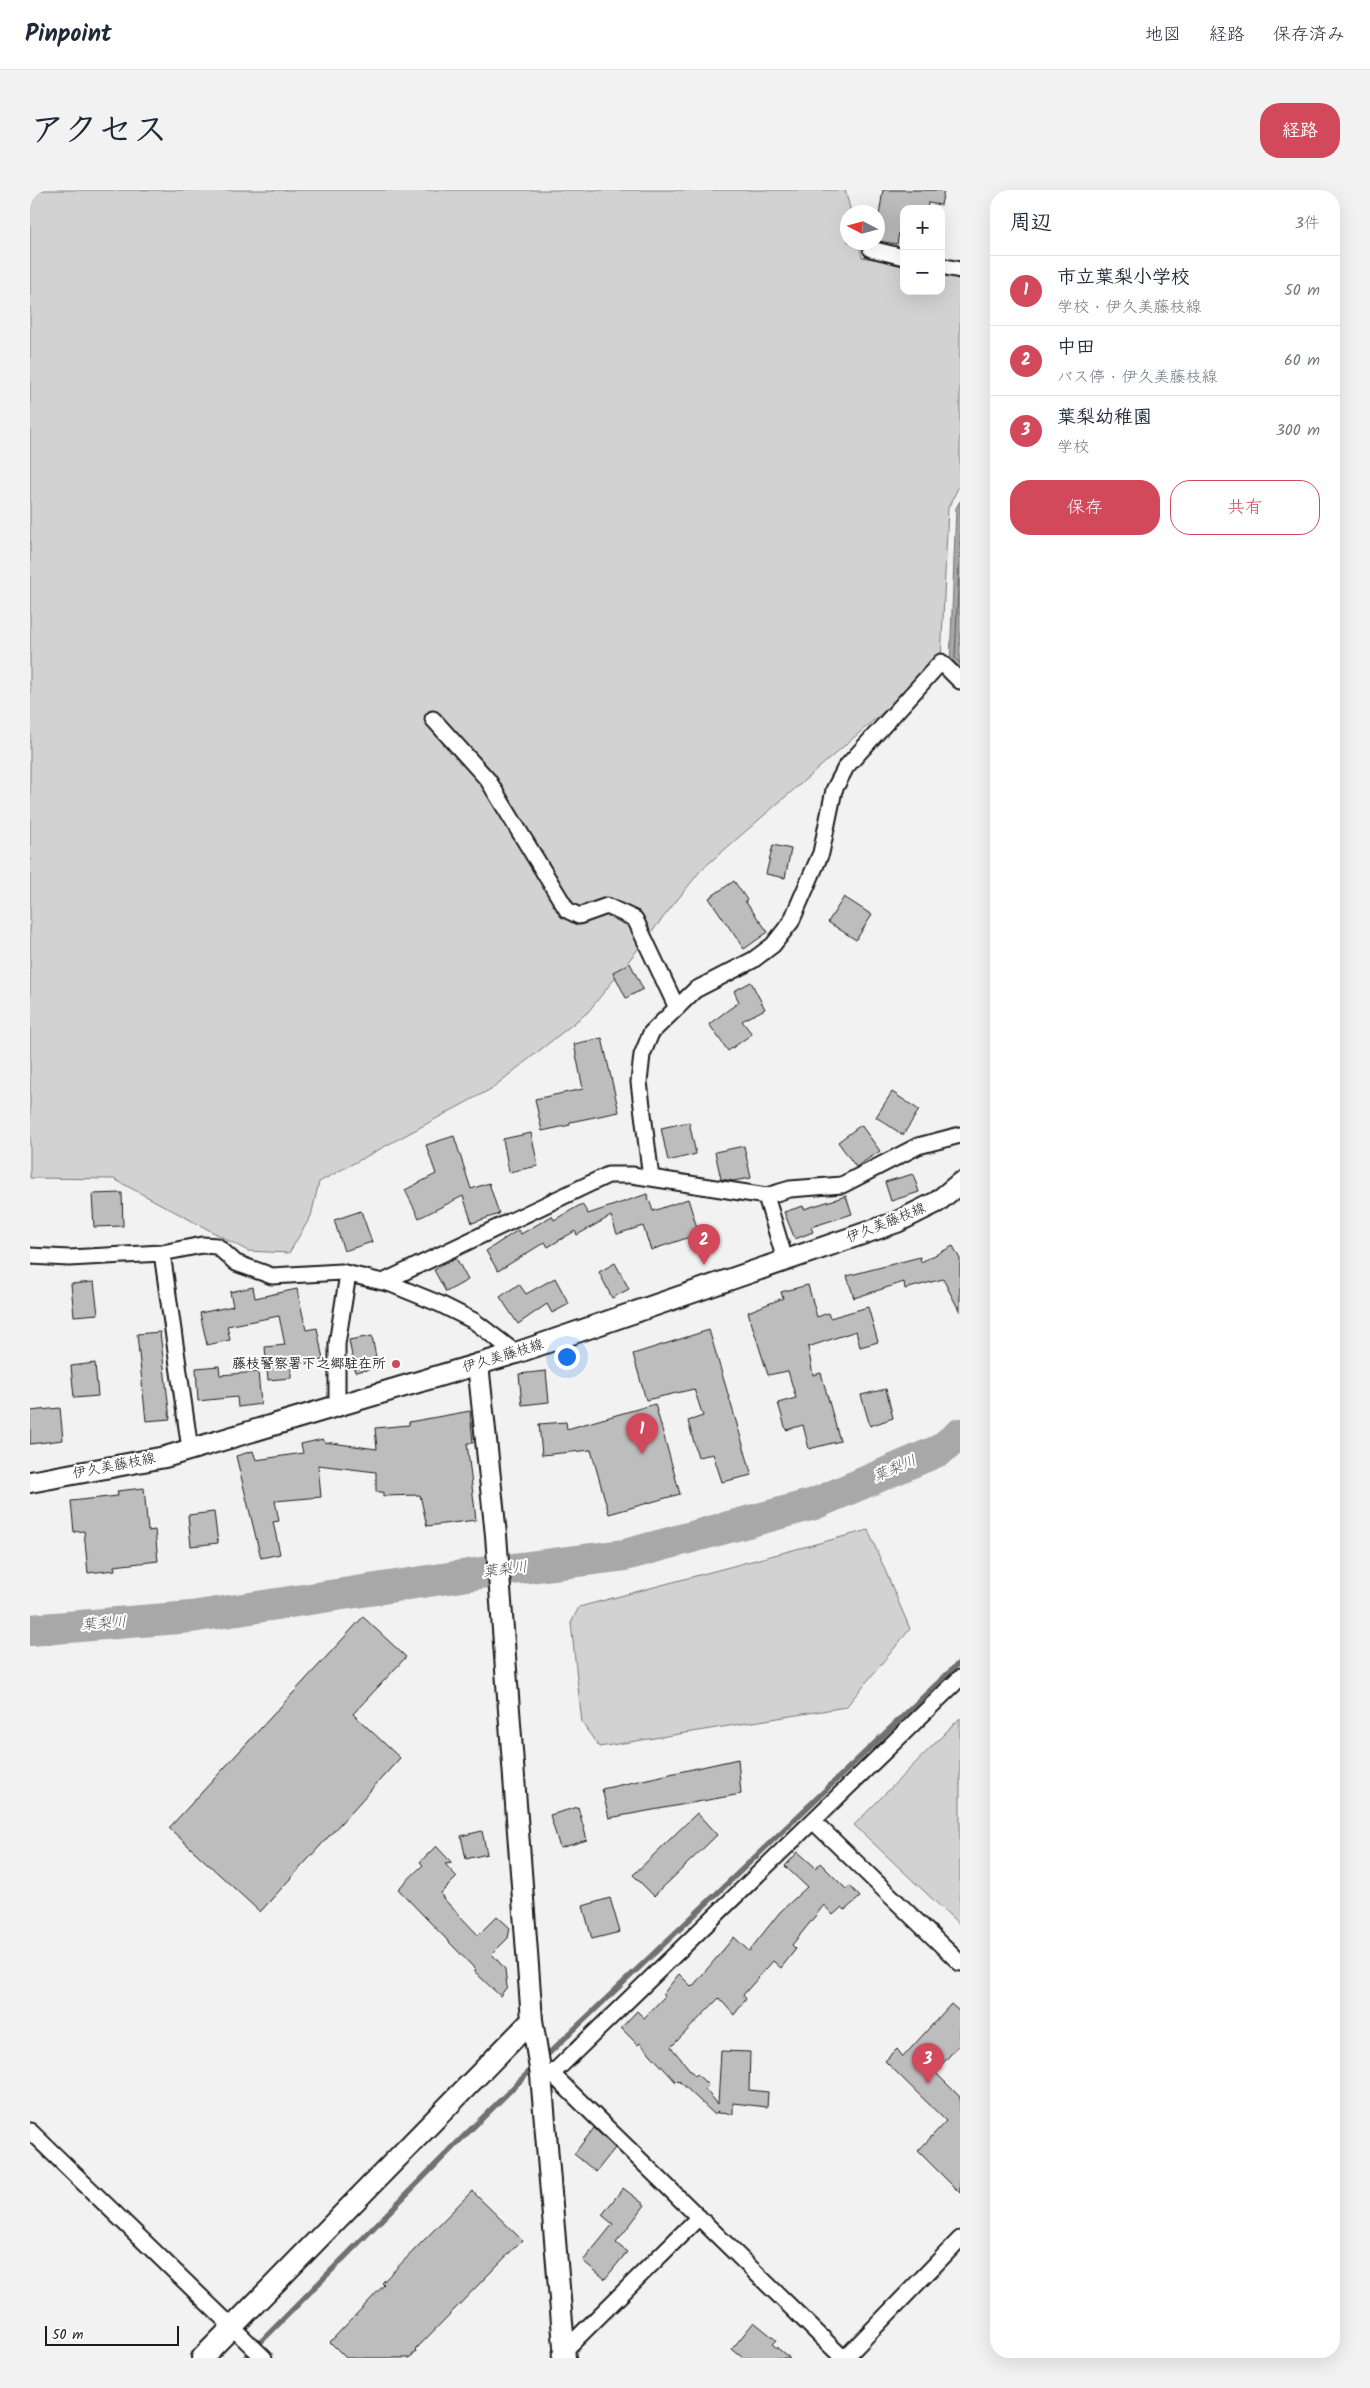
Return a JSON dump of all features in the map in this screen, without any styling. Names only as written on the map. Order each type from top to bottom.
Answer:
[{"type":"street","points":[[871,250],[900,256]]},
{"type":"street","points":[[945,267],[960,270]]},
{"type":"street","points":[[651,1178],[639,1082],[642,1055],[651,1033],[695,990],[753,960],[773,945],[791,922],[821,853],[834,790],[846,767],[941,662],[960,681]]},
{"type":"street","points":[[433,719],[488,780],[567,910],[579,916],[607,906],[635,919],[676,1008]]},
{"type":"street","points":[[383,1282],[608,1175],[651,1178],[766,1196],[790,1189],[842,1185],[918,1146],[960,1135]]},
{"type":"street","name":"伊久美藤枝線","points":[[30,1482],[165,1457],[516,1353],[897,1222],[937,1202],[960,1183]]},
{"type":"street","points":[[766,1196],[785,1260]]},
{"type":"street","points":[[30,1256],[69,1258],[162,1253],[202,1245],[217,1246],[236,1263],[272,1276],[341,1272],[383,1282],[440,1304],[474,1321],[516,1353]]},
{"type":"street","points":[[162,1253],[190,1449]]},
{"type":"street","points":[[337,1406],[337,1344],[348,1274]]},
{"type":"street","points":[[478,1364],[496,1535],[532,2020],[546,2074],[562,2356]]},
{"type":"street","points":[[546,2074],[960,1678]]},
{"type":"street","points":[[813,1820],[960,1963]]},
{"type":"street","points":[[202,2358],[532,2020]]},
{"type":"street","points":[[546,2074],[699,2217],[844,2358],[960,2239]]},
{"type":"street","points":[[30,2131],[264,2358]]},
{"type":"street","points":[[562,2356],[699,2217]]},
{"type":"shaded area","points":[[30,190],[845,190],[849,205],[840,205],[840,250],[860,250],[862,257],[900,263],[900,295],[945,295],[945,271],[960,273],[960,484],[948,508],[941,662],[701,870],[588,1012],[491,1089],[319,1182],[311,1216],[289,1253],[248,1251],[114,1179],[30,1178]]},
{"type":"shaded area","points":[[868,1530],[910,1629],[846,1707],[599,1747],[582,1723],[571,1623],[579,1607]]},
{"type":"shaded area","points":[[960,1718],[960,1925],[854,1825]]},
{"type":"water","points":[[960,501],[960,670],[950,662],[956,508]]},
{"type":"building","points":[[883,190],[944,190],[941,205],[928,203],[928,205],[900,205],[900,233],[897,244],[885,242],[885,205],[881,205]]},
{"type":"building","points":[[773,845],[791,849],[785,878],[766,874]]},
{"type":"building","points":[[734,881],[747,900],[745,901],[768,932],[744,949],[709,898]]},
{"type":"building","points":[[844,897],[872,915],[856,940],[828,922]]},
{"type":"building","points":[[630,963],[643,989],[626,998],[613,972]]},
{"type":"building","points":[[751,982],[765,1009],[742,1021],[752,1034],[728,1051],[709,1024],[739,1002],[734,991]]},
{"type":"building","points":[[602,1038],[619,1112],[570,1122],[570,1125],[542,1131],[535,1099],[583,1089],[574,1044]]},
{"type":"building","points":[[892,1092],[919,1110],[903,1135],[876,1117]]},
{"type":"building","points":[[689,1122],[696,1154],[668,1161],[661,1128]]},
{"type":"building","points":[[861,1125],[880,1151],[856,1167],[838,1142]]},
{"type":"building","points":[[531,1133],[538,1166],[509,1172],[503,1139]]},
{"type":"building","points":[[454,1136],[471,1189],[489,1183],[499,1214],[472,1223],[463,1196],[419,1218],[405,1190],[436,1174],[426,1145]]},
{"type":"building","points":[[744,1146],[751,1178],[733,1181],[721,1179],[715,1152]]},
{"type":"building","points":[[913,1174],[919,1192],[891,1201],[885,1182]]},
{"type":"building","points":[[122,1193],[123,1226],[94,1227],[92,1194]]},
{"type":"building","points":[[647,1194],[653,1211],[688,1199],[699,1234],[651,1250],[643,1226],[617,1234],[611,1216],[577,1235],[575,1231],[548,1247],[545,1242],[498,1271],[486,1251],[518,1230],[521,1234],[552,1216],[554,1220],[582,1204],[588,1214]]},
{"type":"building","points":[[846,1196],[852,1214],[811,1227],[813,1232],[795,1239],[784,1212],[803,1206],[804,1209]]},
{"type":"building","points":[[361,1211],[372,1242],[344,1251],[334,1220]]},
{"type":"building","points":[[953,1246],[960,1259],[960,1312],[943,1279],[905,1289],[904,1282],[854,1298],[847,1276],[920,1257],[921,1262]]},
{"type":"building","points":[[456,1258],[468,1280],[446,1292],[434,1270]]},
{"type":"building","points":[[615,1263],[629,1289],[612,1298],[599,1272]]},
{"type":"building","points":[[555,1278],[569,1304],[552,1313],[547,1304],[518,1324],[500,1297],[519,1284],[526,1294]]},
{"type":"building","points":[[94,1282],[98,1314],[74,1316],[71,1284]]},
{"type":"building","points":[[808,1285],[817,1317],[828,1313],[830,1318],[868,1307],[878,1342],[860,1347],[856,1331],[808,1347],[813,1375],[821,1373],[840,1441],[809,1449],[803,1425],[786,1430],[778,1403],[796,1398],[788,1371],[768,1375],[748,1312],[783,1298],[781,1292]]},
{"type":"building","points":[[253,1287],[255,1298],[297,1289],[306,1330],[317,1328],[323,1360],[291,1367],[291,1378],[268,1380],[265,1347],[285,1345],[279,1316],[227,1326],[230,1340],[207,1345],[200,1313],[233,1306],[230,1292]]},
{"type":"building","points":[[709,1330],[752,1475],[722,1482],[713,1454],[698,1457],[688,1421],[703,1416],[694,1389],[646,1400],[633,1354]]},
{"type":"building","points":[[160,1332],[170,1419],[146,1421],[137,1334]]},
{"type":"building","points":[[372,1336],[378,1368],[355,1372],[349,1340]]},
{"type":"building","points":[[95,1363],[98,1396],[74,1398],[71,1366]]},
{"type":"building","points":[[219,1366],[220,1375],[258,1372],[261,1404],[238,1407],[237,1397],[198,1401],[196,1368]]},
{"type":"building","points":[[546,1371],[549,1402],[522,1405],[519,1374]]},
{"type":"building","points":[[886,1389],[893,1418],[870,1426],[861,1395]]},
{"type":"building","points":[[655,1404],[680,1494],[609,1514],[591,1450],[542,1455],[539,1424],[566,1422],[567,1429]]},
{"type":"building","points":[[60,1408],[63,1440],[30,1444],[30,1411]]},
{"type":"building","points":[[470,1411],[473,1443],[467,1443],[476,1520],[427,1526],[420,1495],[383,1496],[383,1492],[376,1492],[376,1472],[318,1465],[321,1497],[275,1501],[279,1521],[273,1522],[280,1554],[261,1558],[236,1456],[253,1451],[256,1460],[303,1453],[301,1444],[323,1439],[324,1442],[377,1449],[375,1428],[409,1425],[409,1422]]},
{"type":"building","points":[[144,1488],[148,1531],[155,1530],[158,1561],[114,1566],[115,1570],[88,1573],[84,1531],[74,1532],[71,1501],[118,1496],[117,1491]]},
{"type":"building","points":[[214,1512],[218,1543],[191,1546],[188,1515]]},
{"type":"building","points":[[363,1617],[406,1657],[353,1714],[400,1758],[260,1912],[169,1828]]},
{"type":"building","points":[[738,1759],[741,1794],[609,1818],[602,1789]]},
{"type":"building","points":[[578,1807],[587,1840],[560,1848],[550,1815]]},
{"type":"building","points":[[697,1813],[717,1835],[654,1896],[633,1875]]},
{"type":"building","points":[[482,1831],[487,1854],[466,1859],[461,1836]]},
{"type":"building","points":[[436,1846],[452,1863],[445,1864],[457,1877],[441,1893],[443,1898],[478,1935],[497,1916],[510,1928],[508,1938],[492,1954],[505,1969],[507,1987],[500,1996],[474,1971],[476,1970],[398,1889],[423,1865],[420,1862]]},
{"type":"building","points":[[798,1852],[816,1868],[820,1863],[846,1889],[850,1886],[860,1897],[845,1910],[842,1907],[833,1915],[824,1905],[792,1945],[796,1949],[781,1968],[773,1961],[743,1995],[746,1999],[734,2015],[719,1998],[671,2047],[695,2076],[697,2074],[708,2085],[705,2089],[718,2104],[721,2051],[750,2052],[749,2090],[768,2092],[767,2107],[733,2103],[733,2114],[717,2113],[718,2111],[714,2114],[678,2080],[676,2082],[640,2043],[638,2045],[621,2028],[637,2011],[644,2018],[665,1996],[663,1994],[679,1974],[692,1987],[734,1937],[749,1951],[780,1912],[807,1887],[785,1866]]},
{"type":"building","points":[[610,1898],[620,1932],[592,1939],[583,1906]]},
{"type":"building","points":[[951,2004],[960,2012],[960,2044],[935,2072],[960,2097],[960,2193],[918,2151],[946,2121],[885,2061],[897,2049],[903,2057]]},
{"type":"building","points":[[594,2128],[615,2148],[596,2172],[574,2154]]},
{"type":"building","points":[[623,2188],[645,2205],[616,2243],[627,2252],[605,2279],[583,2261],[613,2224],[602,2215]]},
{"type":"building","points":[[472,2191],[522,2240],[415,2350],[410,2358],[346,2358],[330,2342],[384,2285],[382,2283]]},
{"type":"building","points":[[754,2322],[776,2340],[772,2344],[790,2358],[743,2358],[732,2349]]},
{"type":"waterway","name":"葉梨川","points":[[30,1630],[191,1617],[488,1572],[625,1555],[814,1504],[940,1450],[960,1434]]},
{"type":"waterway","points":[[543,2059],[960,1662]]},
{"type":"waterway","points":[[245,2358],[534,2067]]},
{"type":"place","name":"中田","points":[[704,1265]]},
{"type":"place","name":"藤枝警察署下之郷駐在所","points":[[396,1364]]},
{"type":"place","name":"市立葉梨小学校","points":[[642,1454]]},
{"type":"place","name":"葉梨幼稚園","points":[[928,2084]]}]
